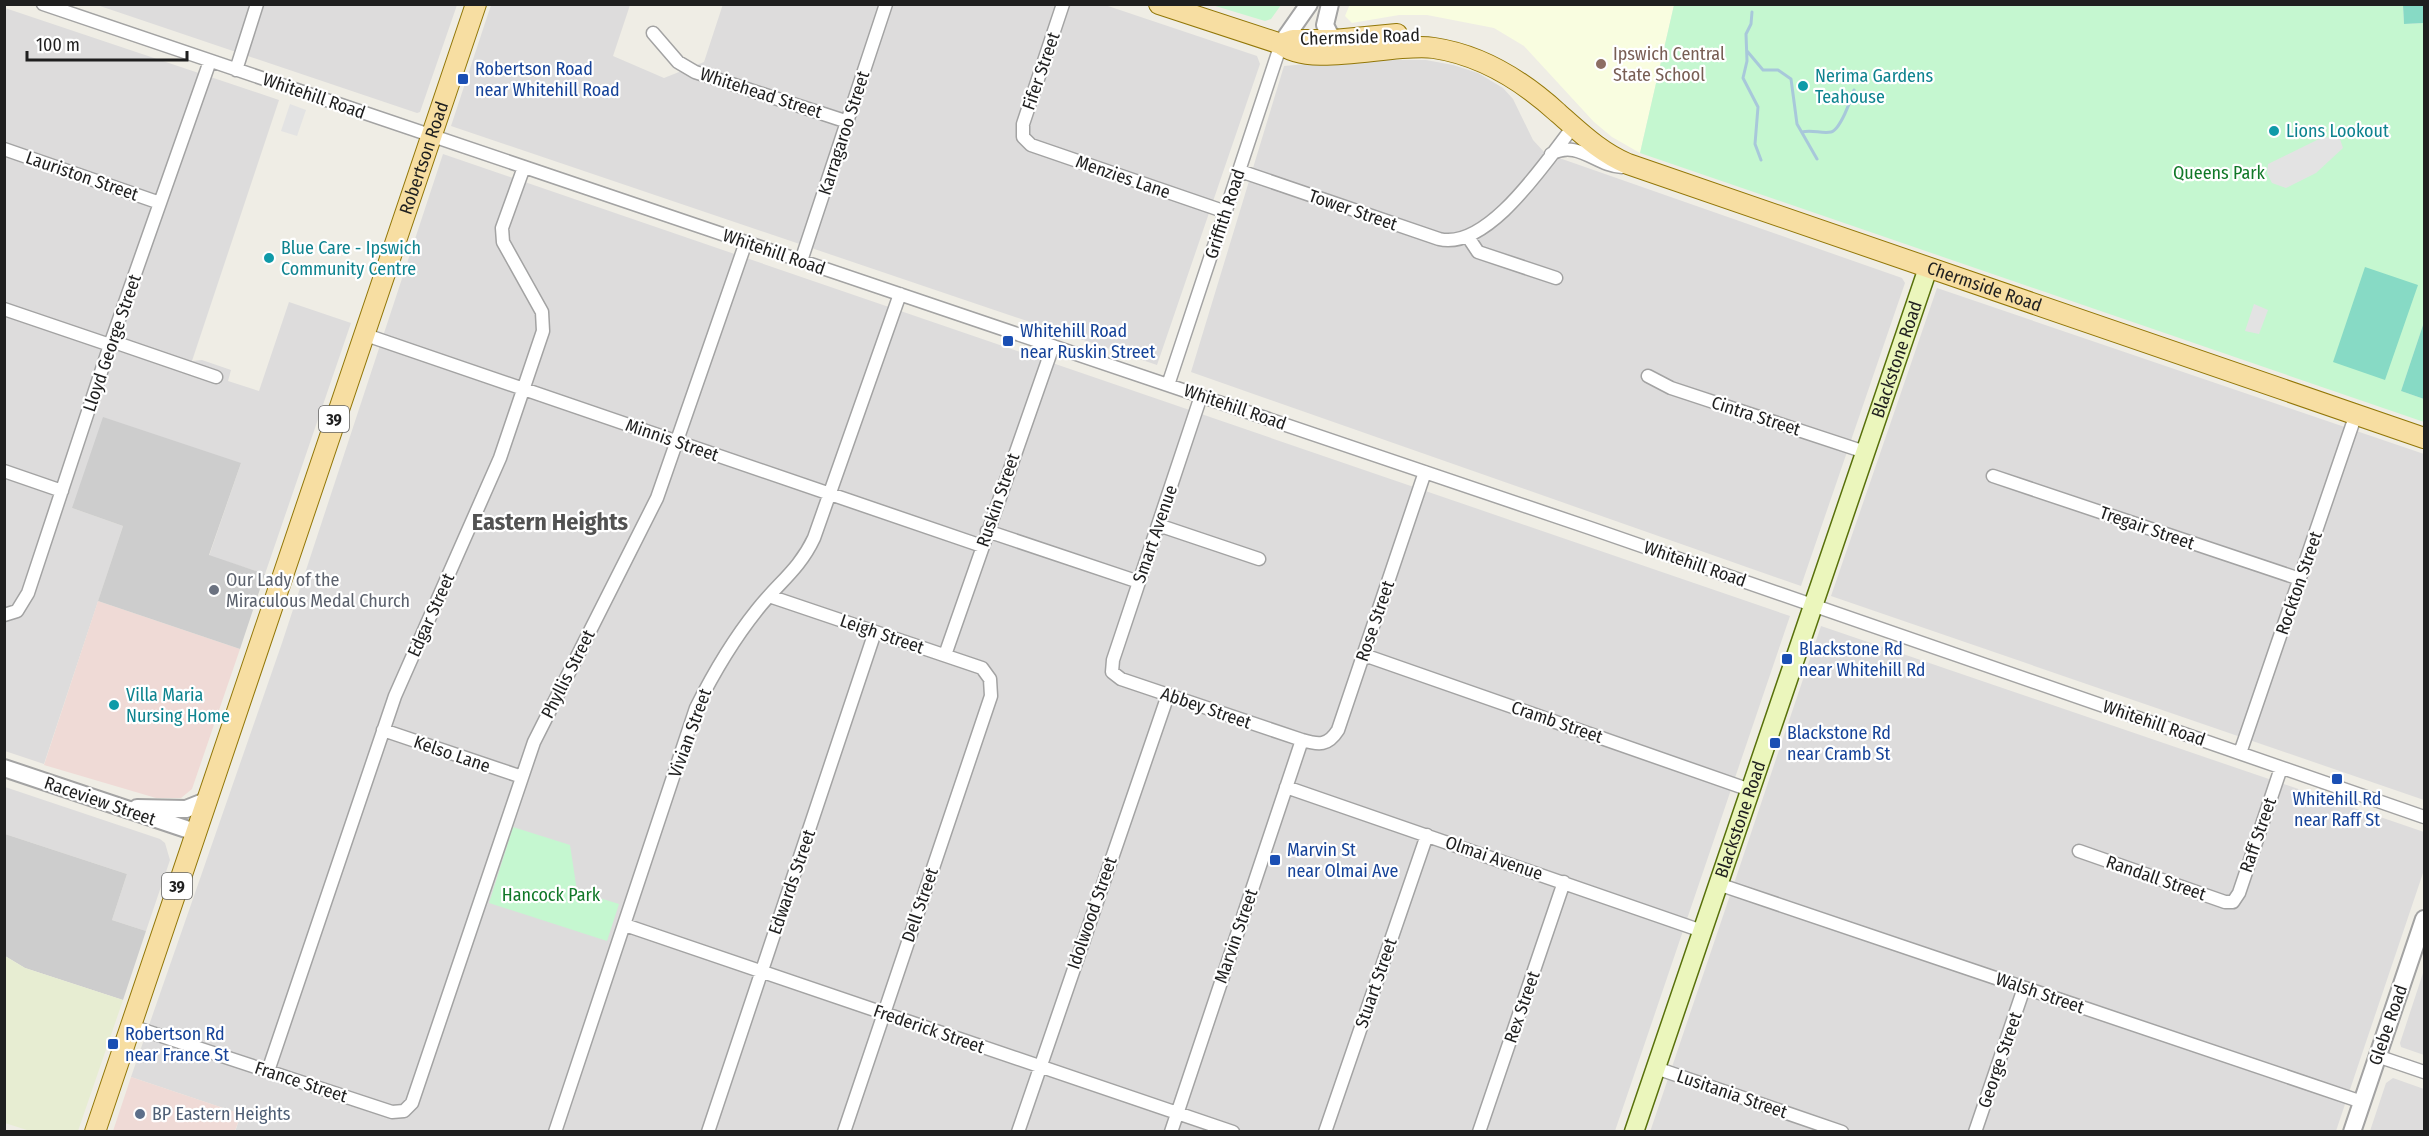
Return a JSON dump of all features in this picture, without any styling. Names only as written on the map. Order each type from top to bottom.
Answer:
[{"type":"main road","name":"Robertson Road","points":[[95,1131],[476,4]]},
{"type":"main road","name":"Chermside Road","points":[[1159,4],[1281,44],[1292,52],[1306,54],[1418,46],[1458,52],[1502,72],[1557,112],[1600,150],[1632,166],[2424,438]]},
{"type":"main road","name":"Chermside Road","points":[[1281,44],[1296,40],[1338,40],[1414,33],[1463,41],[1491,52],[1518,70],[1546,96],[1557,112]]},
{"type":"main road","name":"Blackstone Road","points":[[1634,1131],[1928,268]]},
{"type":"street","name":"Whitehill Road","points":[[43,4],[1425,472],[2424,817]]},
{"type":"street","points":[[236,70],[257,4]]},
{"type":"street","name":"Karragaroo Street","points":[[801,261],[886,4]]},
{"type":"street","name":"Fifer Street","points":[[1023,137],[1023,124],[1064,4]]},
{"type":"street","name":"Griffith Road","points":[[1168,385],[1281,44],[1282,26],[1294,4]]},
{"type":"street","name":"Griffith Road","points":[[1281,44],[1309,4]]},
{"type":"street","points":[[1330,4],[1325,25],[1329,34],[1338,40]]},
{"type":"street","name":"Whitehead Street","points":[[653,33],[678,62],[695,72],[848,122]]},
{"type":"street","name":"Lloyd George Street","points":[[4,615],[17,611],[28,593],[110,345],[210,61]]},
{"type":"street","points":[[1556,278],[1478,252],[1468,237],[1510,203],[1573,127]]},
{"type":"street","name":"Menzies Lane","points":[[1023,137],[1031,145],[1226,212]]},
{"type":"street","name":"Lauriston Street","points":[[4,149],[160,203]]},
{"type":"street","points":[[1551,155],[1561,150],[1573,149],[1610,166],[1632,166]]},
{"type":"street","name":"Edgar Street","points":[[268,1071],[394,696],[501,458],[543,331],[542,312],[503,242],[502,228],[524,167]]},
{"type":"street","name":"Tower Street","points":[[1240,171],[1440,239],[1455,241],[1468,237]]},
{"type":"street","name":"Phyllis Street","points":[[404,1112],[411,1102],[534,741],[657,498],[746,242]]},
{"type":"street","name":"Vivian Street","points":[[555,1131],[626,926],[696,708],[732,646],[769,596],[804,561],[900,294]]},
{"type":"street","points":[[4,309],[110,345],[117,343],[216,377]]},
{"type":"street","name":"Minnis Street","points":[[363,334],[982,546]]},
{"type":"street","name":"Ruskin Street","points":[[945,655],[1053,346]]},
{"type":"street","name":"Cintra Street","points":[[1648,376],[1671,388],[1865,452]]},
{"type":"street","name":"Smart Avenue","points":[[1112,672],[1113,660],[1138,582],[1201,396]]},
{"type":"street","name":"Rockton Street","points":[[2240,753],[2356,414]]},
{"type":"street","points":[[4,471],[63,491]]},
{"type":"street","name":"Rose Street","points":[[1302,741],[1318,745],[1334,736],[1364,655],[1425,472]]},
{"type":"street","name":"Tregair Street","points":[[1993,476],[2300,579]]},
{"type":"street","points":[[1158,525],[1258,559]]},
{"type":"street","points":[[987,531],[1138,582]]},
{"type":"street","name":"Leigh Street","points":[[769,596],[982,668],[990,679]]},
{"type":"street","name":"Edwards Street","points":[[708,1131],[875,632]]},
{"type":"street","name":"Cramb Street","points":[[1364,655],[1750,790]]},
{"type":"street","name":"Abbey Street","points":[[1112,672],[1121,679],[1302,741]]},
{"type":"street","name":"Dell Street","points":[[844,1131],[991,696],[990,679]]},
{"type":"street","name":"Idolwood Street","points":[[1018,1131],[1167,694]]},
{"type":"street","name":"Kelso Lane","points":[[383,730],[522,777]]},
{"type":"street","name":"Marvin Street","points":[[1171,1131],[1302,741]]},
{"type":"street","name":"Raceview Street","points":[[4,768],[195,832]]},
{"type":"street","name":"Raff Street","points":[[2233,902],[2239,893],[2281,768]]},
{"type":"street","name":"Olmai Avenue","points":[[1286,788],[1702,931]]},
{"type":"street","points":[[125,809],[186,809],[206,801]]},
{"type":"street","name":"Stuart Street","points":[[1325,1131],[1426,836]]},
{"type":"street","name":"Randall Street","points":[[2079,851],[2225,902],[2233,902]]},
{"type":"street","name":"Rex Street","points":[[1479,1131],[1564,882]]},
{"type":"street","name":"Walsh Street","points":[[1718,884],[2362,1102]]},
{"type":"street","name":"Glebe Road","points":[[2352,1131],[2424,919]]},
{"type":"street","name":"Frederick Street","points":[[626,926],[1233,1131]]},
{"type":"street","name":"George Street","points":[[1975,1131],[2024,988]]},
{"type":"street","name":"France Street","points":[[131,1026],[392,1112],[404,1112]]},
{"type":"street","points":[[2378,1056],[2424,1072]]},
{"type":"street","name":"Lusitania Street","points":[[1656,1068],[1842,1131]]},
{"type":"shaded area","points":[[723,4],[1105,5],[1257,56],[1260,64],[1157,365],[451,126],[491,5],[630,5],[613,56],[664,78],[704,62]]},
{"type":"shaded area","name":"Ipswich Central State School","points":[[1350,4],[1674,5],[1640,153],[1612,137],[1594,122],[1524,46],[1494,28],[1427,15],[1399,15],[1352,23],[1345,16]]},
{"type":"shaded area","points":[[97,5],[457,5],[420,112],[417,113]]},
{"type":"shaded area","points":[[5,8],[279,100],[192,361],[202,360],[231,370],[228,381],[259,391],[289,302],[351,323],[265,574],[209,556],[241,463],[72,508],[123,526],[44,764],[5,751]]},
{"type":"shaded area","points":[[1351,60],[1426,60],[1478,73],[1503,88],[1513,99],[1533,140],[1545,153],[1902,278],[1905,283],[1801,586],[1191,372],[1284,66]]},
{"type":"shaded area","points":[[290,104],[306,110],[297,136],[281,131]]},
{"type":"shaded area","points":[[2339,136],[2343,148],[2316,173],[2286,188],[2272,183],[2267,173],[2268,164],[2321,138]]},
{"type":"shaded area","points":[[443,154],[1790,616],[1615,1131],[235,1132],[241,1114],[131,1077],[282,643]]},
{"type":"shaded area","points":[[1937,288],[2424,454],[2424,800],[1831,596]]},
{"type":"shaded area","points":[[2254,304],[2268,310],[2259,334],[2245,331]]},
{"type":"shaded area","points":[[103,417],[241,463],[209,555],[265,574],[240,649],[98,601],[123,526],[72,508]]},
{"type":"shaded area","points":[[98,601],[240,649],[192,789],[181,798],[156,798],[44,765]]},
{"type":"shaded area","points":[[1821,626],[2424,832],[2424,870],[2336,1131],[1650,1132]]},
{"type":"shaded area","points":[[5,787],[160,839],[165,843],[170,860],[146,931],[112,920],[127,874],[5,834]]},
{"type":"shaded area","points":[[5,834],[127,874],[112,920],[146,931],[123,1000],[25,968],[5,956]]},
{"type":"shaded area","points":[[5,956],[25,968],[123,1000],[78,1131],[30,1131],[5,1123]]},
{"type":"shaded area","points":[[2424,970],[2424,1055],[2401,1047],[2400,1043]]},
{"type":"shaded area","points":[[131,1077],[241,1114],[235,1131],[113,1131]]},
{"type":"shaded area","points":[[2393,1078],[2424,1089],[2424,1131],[2370,1131],[2386,1083]]},
{"type":"green space","points":[[1212,5],[1281,5],[1271,19],[1265,21]]},
{"type":"green space","name":"Queens Park","points":[[1674,5],[2403,5],[2404,24],[2424,23],[2424,322],[2401,391],[2424,399],[2424,422],[1640,153]]},
{"type":"green space","points":[[2403,5],[2424,5],[2424,23],[2404,24]]},
{"type":"green space","points":[[2365,267],[2418,285],[2385,380],[2333,362]]},
{"type":"green space","points":[[2424,322],[2424,399],[2401,391]]},
{"type":"green space","name":"Hancock Park","points":[[513,827],[570,845],[577,891],[619,904],[607,941],[489,903]]},
{"type":"waterway","points":[[1752,12],[1751,24],[1746,34],[1747,61],[1743,78],[1758,107],[1755,144],[1761,160]]},
{"type":"waterway","points":[[1747,51],[1763,70],[1778,70],[1791,79],[1797,124],[1817,159]]},
{"type":"waterway","points":[[1802,132],[1831,132],[1834,130],[1845,114],[1854,90]]},
{"type":"place","name":"Ipswich Central State School","points":[[1601,64]]},
{"type":"place","name":"Robertson Road near Whitehill Road","points":[[463,79]]},
{"type":"place","name":"Nerima Gardens Teahouse","points":[[1803,86]]},
{"type":"place","name":"Lions Lookout","points":[[2274,131]]},
{"type":"place","name":"Blue Care - Ipswich Community Centre","points":[[269,258]]},
{"type":"place","name":"Whitehill Road near Ruskin Street","points":[[1008,341]]},
{"type":"place","name":"Our Lady of the Miraculous Medal Church","points":[[214,590]]},
{"type":"place","name":"Blackstone Rd near Whitehill Rd","points":[[1787,659]]},
{"type":"place","name":"Villa Maria Nursing Home","points":[[114,705]]},
{"type":"place","name":"Blackstone Rd near Cramb St","points":[[1775,743]]},
{"type":"place","name":"Whitehill Rd near Raff St","points":[[2337,779]]},
{"type":"place","name":"Marvin St near Olmai Ave","points":[[1275,860]]},
{"type":"place","name":"Robertson Rd near France St","points":[[113,1044]]},
{"type":"place","name":"BP Eastern Heights","points":[[140,1114]]},
{"type":"district","name":"Eastern Heights","points":[[550,522]]}]
